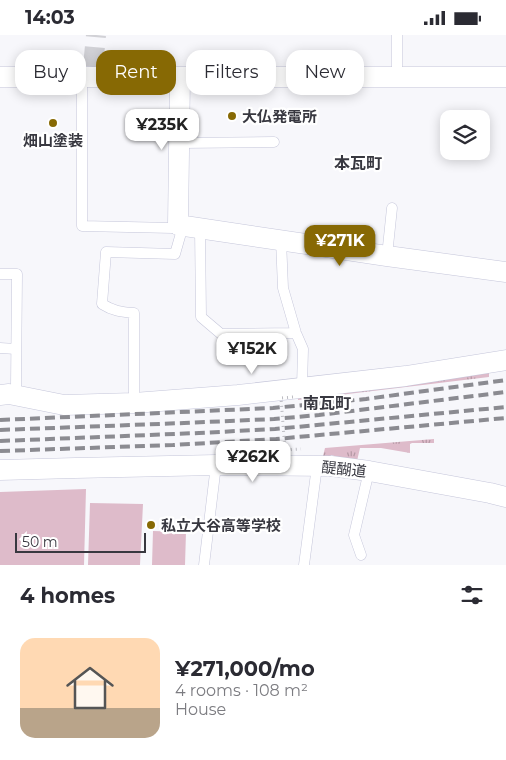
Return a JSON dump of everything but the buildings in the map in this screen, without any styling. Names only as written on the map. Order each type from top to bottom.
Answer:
[{"type":"street","points":[[0,77],[89,74],[180,77],[506,77]]},
{"type":"street","points":[[180,77],[180,143],[187,226],[506,272]]},
{"type":"street","points":[[4,395],[64,405],[134,403],[298,392],[506,360]]},
{"type":"street","name":"醍醐道","points":[[0,470],[216,465],[341,467],[506,497]]},
{"type":"lane","points":[[397,35],[397,77]]},
{"type":"lane","points":[[89,74],[82,226],[173,228],[187,226]]},
{"type":"lane","points":[[180,143],[274,142]]},
{"type":"lane","points":[[387,256],[392,208]]},
{"type":"lane","points":[[187,226],[202,317],[221,334],[296,333]]},
{"type":"lane","points":[[134,403],[134,313],[114,311],[102,303],[106,252],[175,254],[187,226]]},
{"type":"lane","points":[[281,240],[283,288],[296,333],[303,349],[298,392]]},
{"type":"lane","points":[[0,274],[17,275],[16,387],[4,395]]},
{"type":"lane","points":[[0,348],[16,349]]},
{"type":"lane","points":[[204,565],[216,465]]},
{"type":"lane","points":[[304,565],[317,466]]},
{"type":"lane","points":[[361,555],[354,535],[369,471]]},
{"type":"path","points":[[298,392],[281,398],[285,450],[301,449]]},
{"type":"green space","points":[[489,371],[489,377],[298,400],[298,396]]},
{"type":"green space","points":[[434,439],[434,443],[410,444],[410,453],[381,448],[360,448],[357,461],[331,455],[330,457],[323,456],[325,448]]},
{"type":"green space","points":[[86,489],[84,565],[0,565],[0,492]]},
{"type":"green space","points":[[90,503],[143,504],[140,565],[88,565]]},
{"type":"green space","points":[[153,531],[186,532],[185,565],[152,565]]},
{"type":"tunnel","points":[[93,67],[96,35]]},
{"type":"railway","points":[[0,420],[273,408],[366,399],[506,380]]},
{"type":"railway","points":[[0,430],[274,419],[506,392]]},
{"type":"railway","points":[[0,441],[275,429],[506,407]]},
{"type":"railway","points":[[0,451],[173,445],[276,439],[506,418]]},
{"type":"place","name":"大仏発電所","points":[[232,116]]},
{"type":"place","name":"畑山塗装","points":[[53,123]]},
{"type":"place","name":"私立大谷高等学校","points":[[151,525]]},
{"type":"district","name":"本瓦町","points":[[358,163]]},
{"type":"district","name":"南瓦町","points":[[327,403]]}]
